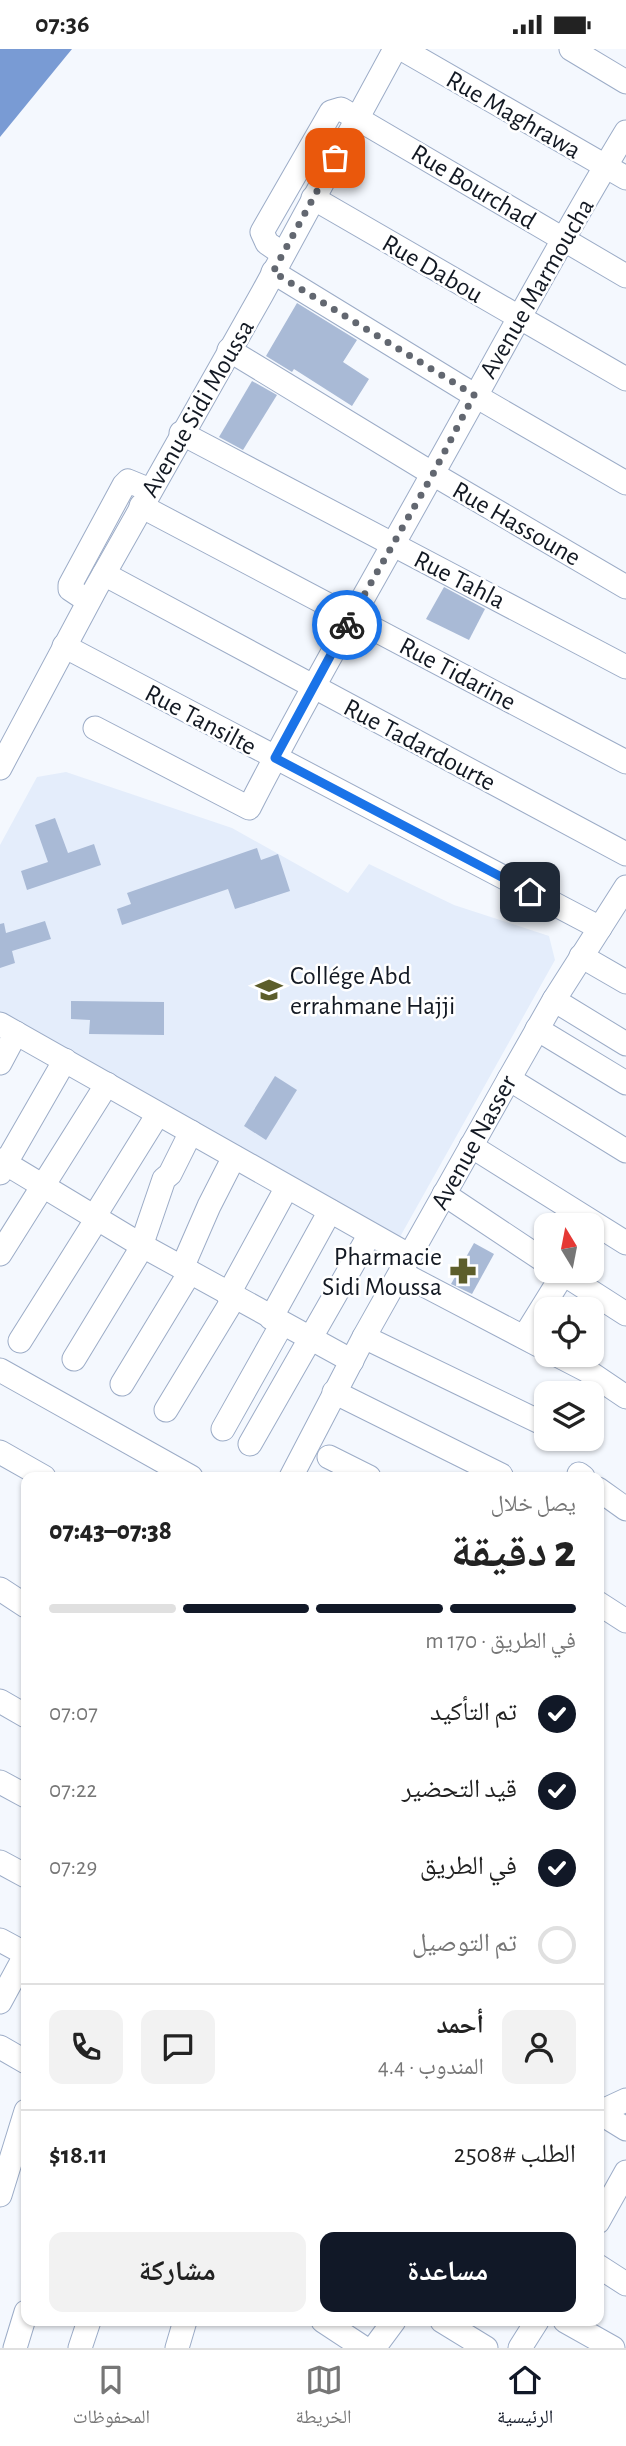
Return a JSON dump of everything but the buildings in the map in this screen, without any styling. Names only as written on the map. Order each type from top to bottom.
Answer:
[{"type":"street","name":"Avenue Sidi Moussa","points":[[0,768],[88,601],[396,49]]},
{"type":"street","name":"Rue Maghrawa","points":[[402,49],[626,178]]},
{"type":"street","points":[[570,49],[626,82]]},
{"type":"street","points":[[358,118],[341,109],[331,112],[262,232],[278,263],[474,395],[626,483]]},
{"type":"street","name":"Rue Bourchad","points":[[358,118],[626,277]]},
{"type":"street","name":"Avenue Marmoucha","points":[[95,728],[249,808],[312,687],[433,474],[474,395],[626,132]]},
{"type":"street","name":"Rue Dabou","points":[[313,198],[626,379]]},
{"type":"street","name":"Rue Hassoune","points":[[229,350],[626,587]]},
{"type":"street","name":"Rue Tahla","points":[[181,433],[626,667]]},
{"type":"street","points":[[88,601],[74,593],[70,585],[124,485],[133,481],[145,498]]},
{"type":"street","name":"Rue Tidarine","points":[[145,498],[351,617],[626,762]]},
{"type":"street","name":"Rue Tadardourte","points":[[104,574],[626,854]]},
{"type":"street","name":"Rue Tansilte","points":[[64,646],[275,758],[612,919]]},
{"type":"street","name":"Avenue Nasser","points":[[297,1472],[320,1452],[334,1392],[537,1029],[581,955],[612,919],[626,887]]},
{"type":"street","points":[[581,955],[626,982]]},
{"type":"street","points":[[554,1000],[626,1044]]},
{"type":"street","points":[[0,1063],[8,1028],[370,1234],[405,1264],[534,1342]]},
{"type":"street","points":[[537,1029],[626,1083]]},
{"type":"street","points":[[65,1060],[2,1165],[44,1185],[141,1245],[352,1361]]},
{"type":"street","points":[[509,1079],[626,1151]]},
{"type":"street","points":[[0,1254],[107,1084]]},
{"type":"street","points":[[19,1341],[93,1225],[158,1114]]},
{"type":"street","points":[[74,1359],[139,1252],[164,1179],[170,1174],[191,1132]]},
{"type":"street","points":[[471,1146],[572,1213]]},
{"type":"street","points":[[122,1384],[186,1270],[209,1206],[234,1157]]},
{"type":"street","points":[[166,1410],[231,1296],[287,1187]]},
{"type":"street","points":[[444,1194],[534,1253]]},
{"type":"street","points":[[223,1429],[330,1211]]},
{"type":"street","points":[[604,1232],[626,1243]]},
{"type":"street","points":[[250,1444],[370,1234]]},
{"type":"street","points":[[524,1337],[551,1283]]},
{"type":"street","points":[[579,1283],[626,1314]]},
{"type":"street","points":[[364,1338],[534,1419]]},
{"type":"street","points":[[580,1367],[626,1397]]},
{"type":"street","points":[[0,1370],[182,1472]]},
{"type":"street","points":[[334,1392],[495,1472]]},
{"type":"street","points":[[0,1452],[35,1472]]},
{"type":"street","points":[[320,1452],[359,1472]]},
{"type":"street","points":[[604,1493],[626,1509]]},
{"type":"street","points":[[0,1589],[21,1603]]},
{"type":"street","points":[[604,1607],[626,1621]]},
{"type":"street","points":[[0,1701],[21,1713]]},
{"type":"street","points":[[0,1781],[21,1793]]},
{"type":"street","points":[[0,1862],[21,1873]]},
{"type":"street","points":[[0,1940],[17,1962],[0,2002]]},
{"type":"street","points":[[0,2047],[21,2059]]},
{"type":"street","points":[[604,2111],[626,2100]]},
{"type":"street","points":[[604,2116],[626,2129]]},
{"type":"street","points":[[0,2195],[21,2127]]},
{"type":"street","points":[[604,2217],[618,2205],[626,2172]]},
{"type":"street","points":[[604,2270],[626,2284]]},
{"type":"street","points":[[16,2348],[22,2326]]},
{"type":"street","points":[[80,2348],[87,2326]]},
{"type":"street","points":[[177,2348],[184,2326]]},
{"type":"street","points":[[331,2326],[364,2348]]},
{"type":"street","points":[[374,2348],[390,2326]]},
{"type":"street","points":[[457,2326],[486,2348]]},
{"type":"street","points":[[520,2348],[534,2326]]},
{"type":"street","points":[[574,2326],[613,2348]]},
{"type":"shaded area","name":"Collége Abd errahmane Hajji","points":[[66,772],[232,828],[348,893],[369,864],[454,905],[549,936],[555,960],[396,1244],[0,1019],[0,845],[37,777]]},
{"type":"water","points":[[0,49],[72,49],[0,137]]},
{"type":"way so far","points":[[335,158],[273,272],[474,395],[433,474],[347,625]]},
{"type":"place","name":"Collége Abd errahmane Hajji","points":[[269,990]]},
{"type":"place","name":"Pharmacie Sidi Moussa","points":[[463,1271]]},
{"type":"route","points":[[347,625],[275,758],[530,892]]}]
